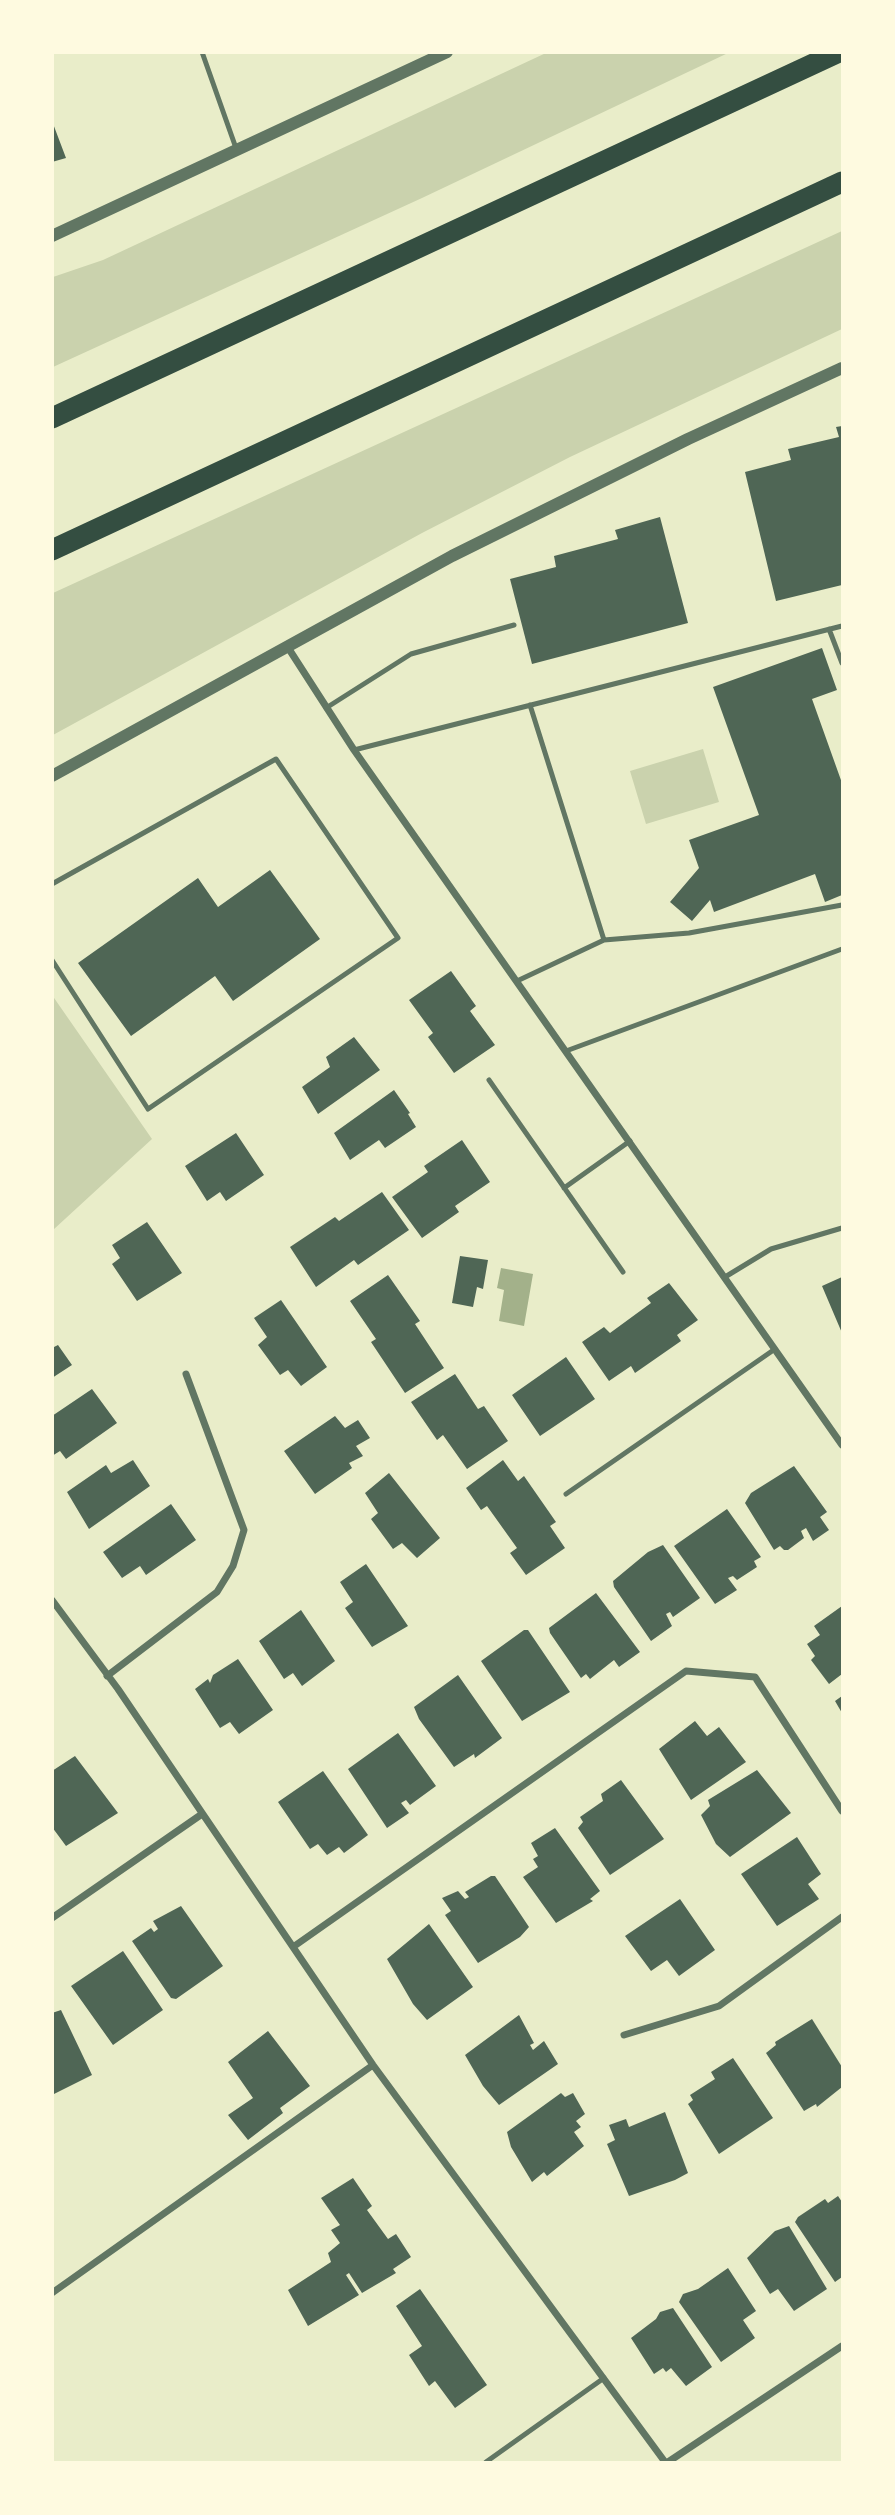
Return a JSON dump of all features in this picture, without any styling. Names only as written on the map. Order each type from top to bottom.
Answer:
[{"type":"highway","points":[[52,418],[839,52]]},
{"type":"highway","points":[[52,550],[842,181]]},
{"type":"street","points":[[52,236],[447,52]]},
{"type":"street","points":[[52,776],[287,646],[522,521],[842,368]]},
{"type":"street","points":[[287,646],[354,750],[842,1445]]},
{"type":"street","points":[[107,1675],[217,1592],[233,1566],[244,1530],[186,1374]]},
{"type":"street","points":[[52,1600],[107,1675],[373,2065],[666,2462],[842,2346]]},
{"type":"street","points":[[293,1947],[686,1671],[755,1677],[842,1811]]},
{"type":"street","points":[[52,1918],[202,1814]]},
{"type":"street","points":[[624,2035],[719,2006],[842,1917]]},
{"type":"street","points":[[52,2293],[373,2065]]},
{"type":"lane","points":[[202,52],[237,150]]},
{"type":"lane","points":[[326,708],[411,654],[514,625]]},
{"type":"lane","points":[[354,750],[842,626]]},
{"type":"lane","points":[[829,629],[842,663]]},
{"type":"lane","points":[[530,705],[604,940]]},
{"type":"lane","points":[[52,884],[276,760],[398,938],[148,1109],[52,960]]},
{"type":"lane","points":[[517,981],[604,940],[689,933],[842,905]]},
{"type":"lane","points":[[566,1051],[842,949]]},
{"type":"lane","points":[[489,1080],[623,1272]]},
{"type":"lane","points":[[564,1188],[629,1141]]},
{"type":"lane","points":[[725,1277],[771,1250],[842,1228]]},
{"type":"lane","points":[[566,1494],[775,1349]]},
{"type":"lane","points":[[486,2462],[604,2378]]},
{"type":"shaded area","points":[[548,52],[728,53],[422,198],[53,367],[53,277],[103,260]]},
{"type":"shaded area","points":[[842,231],[842,329],[570,457],[422,533],[53,735],[53,593]]},
{"type":"shaded area","points":[[703,749],[719,802],[646,824],[630,771]]},
{"type":"shaded area","points":[[52,995],[152,1139],[53,1230],[52,1230]]},
{"type":"shaded area","points":[[501,1268],[533,1274],[524,1326],[499,1321],[504,1290],[497,1288]]},
{"type":"building","points":[[52,121],[66,158],[52,162]]},
{"type":"building","points":[[842,426],[842,585],[776,601],[745,472],[791,460],[788,449],[839,437],[836,427]]},
{"type":"building","points":[[660,517],[688,623],[532,664],[510,579],[556,567],[554,556],[618,539],[615,530]]},
{"type":"building","points":[[822,648],[837,690],[812,699],[842,783],[842,895],[825,902],[815,874],[714,912],[710,900],[692,921],[670,902],[699,868],[689,840],[759,815],[713,687]]},
{"type":"building","points":[[270,870],[320,939],[233,1001],[215,976],[131,1036],[78,963],[198,878],[218,907]]},
{"type":"building","points":[[451,971],[476,1006],[470,1011],[495,1045],[454,1073],[428,1037],[433,1033],[409,1000]]},
{"type":"building","points":[[354,1037],[380,1070],[318,1114],[302,1087],[330,1067],[326,1057]]},
{"type":"building","points":[[394,1090],[416,1127],[385,1148],[379,1140],[350,1160],[334,1133]]},
{"type":"building","points":[[236,1133],[264,1175],[226,1201],[220,1192],[207,1201],[185,1166]]},
{"type":"building","points":[[462,1140],[490,1182],[455,1206],[459,1212],[422,1238],[392,1197],[428,1172],[424,1166]]},
{"type":"building","points":[[382,1192],[409,1230],[358,1265],[354,1260],[316,1287],[290,1247],[335,1217],[339,1221]]},
{"type":"building","points":[[147,1222],[182,1273],[137,1301],[112,1264],[120,1258],[112,1245]]},
{"type":"building","points":[[460,1256],[488,1260],[483,1289],[477,1287],[473,1307],[452,1303]]},
{"type":"building","points":[[388,1275],[420,1321],[415,1324],[444,1368],[405,1393],[371,1342],[376,1339],[350,1301]]},
{"type":"building","points":[[842,1277],[842,1333],[822,1286]]},
{"type":"building","points":[[669,1283],[698,1320],[677,1335],[681,1341],[635,1373],[631,1366],[609,1381],[582,1342],[604,1327],[610,1333],[651,1303],[647,1298]]},
{"type":"building","points":[[281,1300],[327,1367],[301,1386],[288,1370],[280,1375],[258,1345],[267,1337],[254,1318]]},
{"type":"building","points":[[58,1345],[72,1365],[52,1378],[52,1348]]},
{"type":"building","points":[[566,1357],[595,1399],[540,1436],[512,1395]]},
{"type":"building","points":[[455,1374],[478,1409],[484,1406],[508,1441],[467,1469],[443,1435],[437,1440],[411,1402]]},
{"type":"building","points":[[92,1389],[117,1423],[66,1459],[60,1451],[52,1456],[52,1416]]},
{"type":"building","points":[[335,1416],[345,1428],[358,1420],[370,1438],[356,1446],[363,1456],[349,1463],[352,1468],[315,1494],[284,1451]]},
{"type":"building","points":[[133,1460],[150,1486],[89,1529],[67,1492],[106,1465],[111,1473]]},
{"type":"building","points":[[503,1460],[518,1481],[524,1476],[556,1522],[550,1526],[565,1548],[526,1575],[510,1553],[517,1548],[487,1506],[481,1510],[466,1488]]},
{"type":"building","points":[[794,1466],[827,1512],[820,1517],[829,1530],[813,1541],[806,1528],[801,1531],[804,1538],[788,1550],[780,1546],[774,1550],[745,1503],[751,1493]]},
{"type":"building","points":[[389,1473],[440,1538],[417,1558],[402,1543],[393,1549],[371,1519],[378,1513],[365,1493]]},
{"type":"building","points":[[171,1504],[196,1540],[146,1575],[140,1566],[122,1578],[103,1552]]},
{"type":"building","points":[[727,1509],[761,1557],[754,1561],[757,1567],[737,1580],[733,1576],[728,1578],[737,1590],[715,1604],[674,1546]]},
{"type":"building","points":[[663,1545],[700,1598],[673,1617],[670,1612],[666,1614],[672,1626],[651,1641],[614,1587],[613,1581],[648,1552]]},
{"type":"building","points":[[366,1564],[408,1626],[372,1647],[345,1608],[353,1602],[340,1582]]},
{"type":"building","points":[[596,1593],[640,1652],[619,1667],[614,1660],[590,1679],[586,1674],[581,1678],[549,1628]]},
{"type":"building","points":[[842,1606],[842,1674],[829,1684],[811,1660],[815,1656],[807,1644],[820,1635],[814,1626]]},
{"type":"building","points":[[301,1610],[335,1661],[302,1686],[293,1673],[284,1679],[259,1641]]},
{"type":"building","points":[[524,1630],[528,1630],[570,1692],[522,1721],[481,1661]]},
{"type":"building","points":[[238,1659],[273,1710],[239,1734],[230,1722],[220,1728],[195,1689],[208,1679],[210,1683],[213,1675]]},
{"type":"building","points":[[458,1675],[502,1738],[475,1758],[474,1754],[454,1767],[419,1719],[414,1707]]},
{"type":"building","points":[[842,1696],[842,1713],[835,1701]]},
{"type":"building","points":[[695,1721],[707,1736],[719,1727],[746,1762],[691,1800],[659,1749]]},
{"type":"building","points":[[398,1733],[436,1786],[410,1805],[406,1800],[401,1803],[409,1813],[387,1828],[348,1769]]},
{"type":"building","points":[[75,1756],[118,1813],[66,1846],[52,1827],[52,1771]]},
{"type":"building","points":[[757,1770],[791,1813],[730,1857],[716,1844],[701,1815],[710,1806],[708,1800]]},
{"type":"building","points":[[323,1771],[368,1835],[344,1853],[339,1847],[327,1855],[318,1844],[310,1849],[278,1802]]},
{"type":"building","points":[[621,1780],[664,1839],[610,1875],[578,1828],[583,1822],[580,1817],[603,1801],[601,1794]]},
{"type":"building","points":[[555,1828],[600,1891],[590,1899],[593,1901],[556,1923],[523,1877],[538,1867],[533,1859],[538,1856],[531,1843]]},
{"type":"building","points":[[797,1837],[821,1874],[808,1884],[819,1899],[777,1926],[741,1874]]},
{"type":"building","points":[[495,1876],[529,1927],[520,1937],[478,1963],[445,1915],[451,1911],[442,1898],[458,1891],[465,1899],[469,1897],[465,1892]]},
{"type":"building","points":[[680,1899],[715,1950],[679,1976],[667,1960],[651,1971],[625,1936]]},
{"type":"building","points":[[181,1906],[223,1966],[176,1999],[171,1998],[132,1941],[151,1928],[154,1932],[158,1929],[153,1921]]},
{"type":"building","points":[[429,1924],[473,1987],[427,2020],[413,2004],[387,1959]]},
{"type":"building","points":[[123,1951],[163,2010],[113,2045],[71,1986]]},
{"type":"building","points":[[61,2010],[92,2075],[52,2095],[52,2013]]},
{"type":"building","points":[[519,2015],[534,2043],[530,2045],[533,2050],[544,2041],[558,2064],[499,2105],[483,2086],[465,2055]]},
{"type":"building","points":[[812,2019],[842,2067],[842,2087],[817,2107],[816,2104],[804,2111],[766,2053],[776,2045],[775,2042]]},
{"type":"building","points":[[268,2031],[310,2086],[280,2108],[283,2113],[248,2140],[228,2115],[253,2098],[228,2062]]},
{"type":"building","points":[[733,2058],[773,2118],[719,2154],[688,2104],[693,2100],[690,2095],[715,2079],[711,2072]]},
{"type":"building","points":[[561,2093],[565,2097],[573,2093],[585,2114],[576,2121],[581,2127],[574,2132],[584,2146],[547,2176],[544,2172],[532,2182],[511,2147],[507,2132]]},
{"type":"building","points":[[665,2112],[688,2173],[629,2196],[607,2144],[615,2140],[609,2125],[626,2119],[629,2127]]},
{"type":"building","points":[[353,2178],[372,2206],[367,2210],[388,2239],[396,2234],[411,2257],[393,2269],[396,2273],[362,2293],[349,2273],[346,2275],[359,2295],[308,2326],[288,2290],[331,2262],[328,2253],[340,2243],[331,2230],[340,2225],[321,2198]]},
{"type":"building","points":[[838,2196],[842,2202],[842,2277],[835,2282],[795,2222],[798,2217],[825,2199],[828,2203]]},
{"type":"building","points":[[789,2226],[827,2289],[794,2311],[778,2289],[770,2294],[747,2258],[775,2231]]},
{"type":"building","points":[[728,2268],[756,2311],[743,2320],[755,2338],[721,2362],[679,2302],[683,2294],[698,2289]]},
{"type":"building","points":[[420,2289],[487,2385],[455,2408],[435,2381],[429,2386],[409,2355],[422,2346],[396,2306]]},
{"type":"building","points":[[673,2308],[712,2367],[686,2386],[671,2368],[666,2372],[663,2368],[654,2374],[631,2338],[656,2319],[660,2312]]}]
